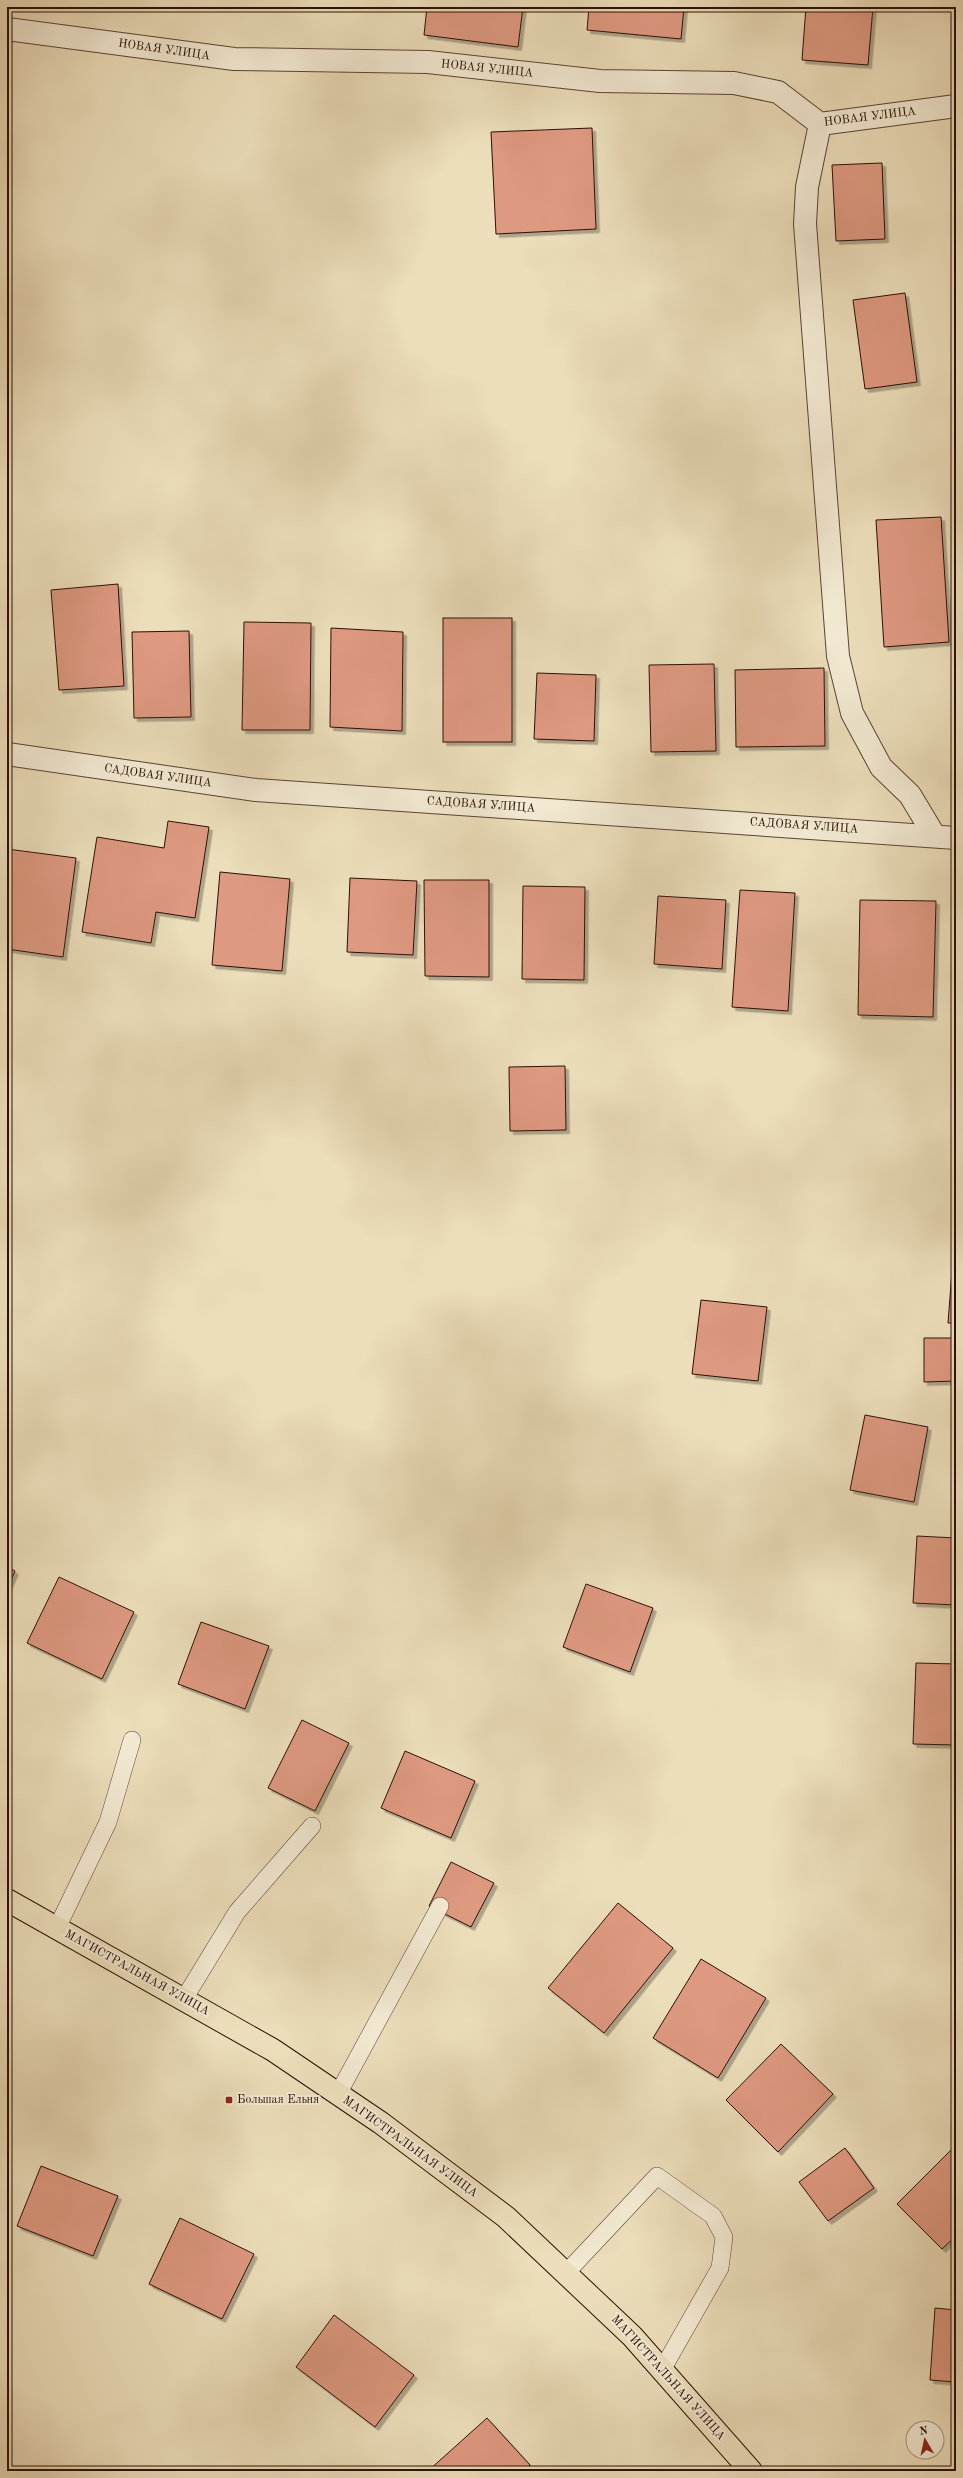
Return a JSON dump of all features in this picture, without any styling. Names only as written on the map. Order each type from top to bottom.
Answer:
[{"type":"main road","name":"МАГИСТРАЛЬНАЯ УЛИЦА","points":[[7,1900],[273,2050],[381,2123],[506,2218],[632,2336],[751,2471]]},
{"type":"street","name":"НОВАЯ УЛИЦА","points":[[7,29],[234,59],[428,62],[600,81],[734,83],[778,92],[820,124],[956,106]]},
{"type":"street","points":[[820,124],[807,187],[805,224],[838,656],[852,713],[881,767],[910,795],[934,835]]},
{"type":"street","name":"САДОВАЯ УЛИЦА","points":[[7,754],[256,790],[934,835],[956,838]]},
{"type":"lane","points":[[57,1928],[108,1822],[132,1740]]},
{"type":"lane","points":[[184,1999],[237,1912],[312,1826]]},
{"type":"lane","points":[[338,2094],[440,1906]]},
{"type":"lane","points":[[566,2273],[657,2176],[714,2216],[724,2237],[720,2268],[662,2370]]},
{"type":"building","points":[[427,7],[523,7],[518,47],[424,35]]},
{"type":"building","points":[[589,7],[684,7],[681,39],[587,30]]},
{"type":"building","points":[[806,7],[873,7],[868,65],[802,60]]},
{"type":"building","points":[[592,128],[596,229],[496,234],[491,132]]},
{"type":"building","points":[[882,163],[885,239],[836,241],[832,165]]},
{"type":"building","points":[[905,293],[917,382],[865,389],[853,300]]},
{"type":"building","points":[[941,517],[949,642],[884,647],[876,520]]},
{"type":"building","points":[[118,584],[124,686],[59,690],[51,590]]},
{"type":"building","points":[[443,618],[512,618],[512,742],[443,742]]},
{"type":"building","points":[[244,622],[311,623],[310,730],[242,730]]},
{"type":"building","points":[[331,628],[403,632],[402,731],[330,727]]},
{"type":"building","points":[[189,631],[191,717],[134,718],[132,632]]},
{"type":"building","points":[[953,656],[956,656],[956,752],[954,752]]},
{"type":"building","points":[[714,664],[716,751],[651,752],[649,665]]},
{"type":"building","points":[[824,668],[825,746],[736,747],[735,670]]},
{"type":"building","points":[[537,673],[596,675],[594,741],[534,739]]},
{"type":"building","points":[[168,821],[209,827],[195,918],[156,912],[151,943],[82,932],[97,837],[164,848]]},
{"type":"building","points":[[7,849],[76,858],[63,957],[7,949]]},
{"type":"building","points":[[220,872],[290,879],[282,971],[212,965]]},
{"type":"building","points":[[350,878],[417,881],[413,955],[347,952]]},
{"type":"building","points":[[424,880],[489,880],[489,977],[425,976]]},
{"type":"building","points":[[523,886],[585,887],[584,980],[522,979]]},
{"type":"building","points":[[740,890],[795,893],[788,1011],[732,1007]]},
{"type":"building","points":[[658,896],[726,900],[722,969],[654,964]]},
{"type":"building","points":[[860,900],[936,901],[933,1017],[858,1015]]},
{"type":"building","points":[[565,1066],[566,1130],[510,1131],[509,1067]]},
{"type":"building","points":[[952,1271],[956,1271],[956,1323],[948,1323]]},
{"type":"building","points":[[701,1300],[767,1307],[758,1381],[692,1374]]},
{"type":"building","points":[[924,1338],[956,1338],[956,1381],[924,1382]]},
{"type":"building","points":[[865,1415],[928,1427],[914,1502],[850,1490]]},
{"type":"building","points":[[917,1536],[956,1538],[956,1605],[913,1603]]},
{"type":"building","points":[[7,1567],[15,1571],[7,1589]]},
{"type":"building","points":[[59,1577],[134,1612],[102,1679],[27,1643]]},
{"type":"building","points":[[586,1584],[653,1608],[630,1672],[563,1647]]},
{"type":"building","points":[[201,1622],[269,1646],[245,1709],[178,1684]]},
{"type":"building","points":[[916,1663],[956,1664],[956,1745],[913,1744]]},
{"type":"building","points":[[302,1720],[349,1743],[315,1811],[268,1788]]},
{"type":"building","points":[[405,1751],[475,1781],[451,1838],[381,1808]]},
{"type":"building","points":[[451,1862],[494,1883],[471,1927],[429,1906]]},
{"type":"building","points":[[618,1903],[673,1948],[604,2033],[548,1988]]},
{"type":"building","points":[[701,1959],[766,1998],[718,2078],[653,2038]]},
{"type":"building","points":[[781,2044],[833,2094],[778,2152],[726,2100]]},
{"type":"building","points":[[956,2145],[956,2236],[942,2249],[897,2204]]},
{"type":"building","points":[[845,2148],[874,2188],[828,2221],[799,2182]]},
{"type":"building","points":[[41,2166],[118,2196],[93,2256],[17,2226]]},
{"type":"building","points":[[180,2218],[254,2254],[222,2319],[149,2284]]},
{"type":"building","points":[[935,2308],[956,2310],[956,2382],[930,2380]]},
{"type":"building","points":[[334,2315],[414,2375],[375,2427],[296,2367]]},
{"type":"building","points":[[487,2418],[530,2465],[523,2471],[428,2471]]},
{"type":"place","name":"Большая Ельня","points":[[229,2100]]}]
